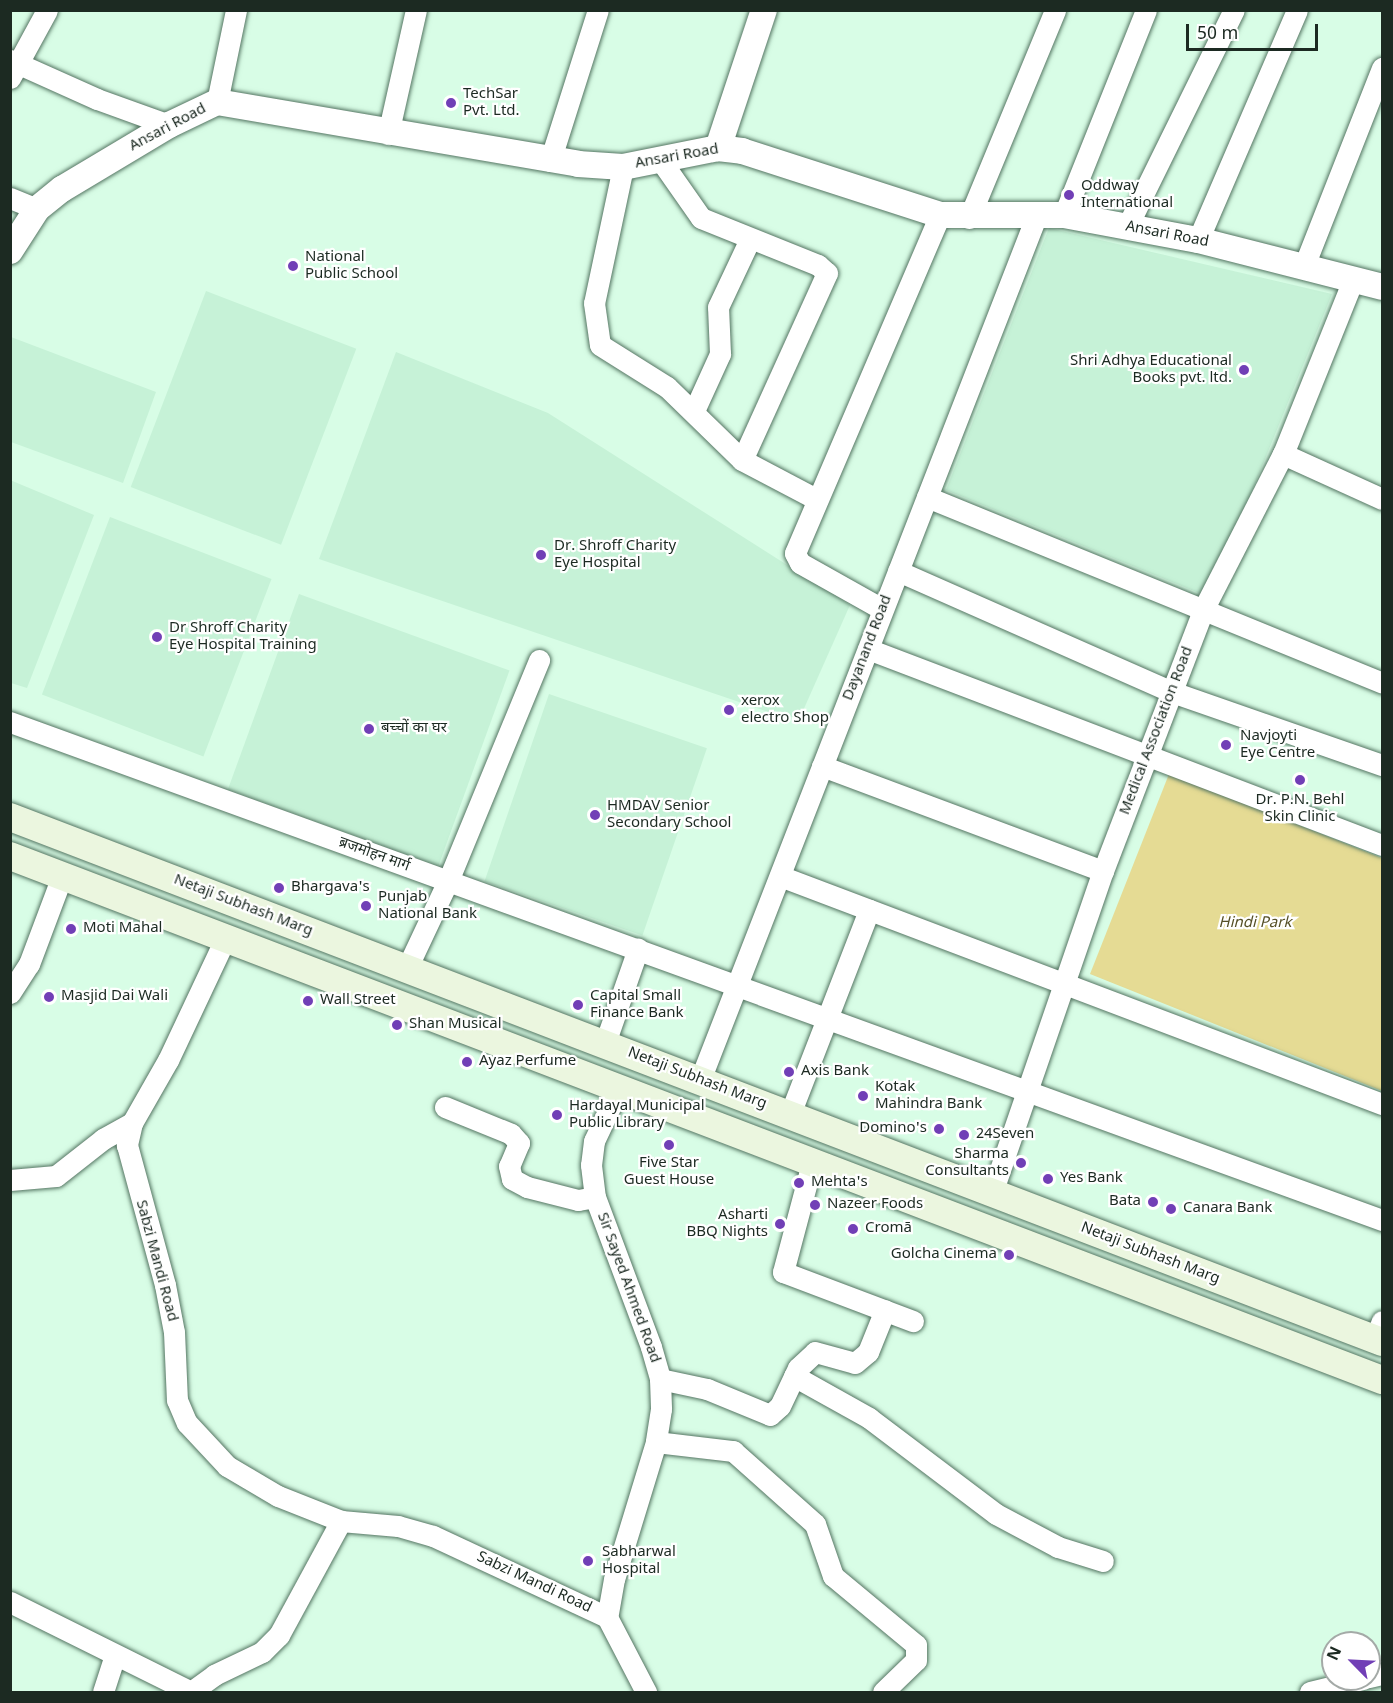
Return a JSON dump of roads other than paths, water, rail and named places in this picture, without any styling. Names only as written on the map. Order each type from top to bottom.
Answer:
[{"type":"main road","name":"Netaji Subhash Marg","points":[[10,817],[992,1193],[1380,1334]]},
{"type":"main road","points":[[10,856],[1383,1380]]},
{"type":"street","points":[[47,10],[13,67],[169,125]]},
{"type":"street","points":[[218,102],[236,10]]},
{"type":"street","points":[[388,134],[416,10]]},
{"type":"street","points":[[550,161],[598,10]]},
{"type":"street","points":[[718,148],[764,10]]},
{"type":"street","points":[[969,218],[1055,10]]},
{"type":"street","points":[[1064,215],[1146,10]]},
{"type":"street","points":[[1127,227],[1234,10]]},
{"type":"street","points":[[1198,240],[1297,10]]},
{"type":"street","points":[[1304,266],[1383,68]]},
{"type":"street","name":"Ansari Road","points":[[10,251],[37,209],[169,125],[218,102],[250,105],[388,134],[550,161],[623,167],[718,148],[764,157],[940,215],[969,218],[1064,215],[1198,240],[1383,287]]},
{"type":"street","points":[[659,158],[701,218],[818,265],[826,273],[742,460]]},
{"type":"street","points":[[623,167],[594,303],[597,338],[605,350],[667,387],[742,460],[816,500]]},
{"type":"street","points":[[10,198],[37,209]]},
{"type":"street","points":[[882,609],[796,560],[816,500],[940,215]]},
{"type":"street","name":"Dayanand Road","points":[[700,1080],[1036,217]]},
{"type":"street","points":[[694,411],[720,354],[718,307],[750,238]]},
{"type":"street","name":"Medical Association Road","points":[[992,1193],[1104,871],[1147,755],[1174,693],[1203,610],[1283,454],[1353,280]]},
{"type":"street","points":[[1283,454],[1383,499]]},
{"type":"street","points":[[927,497],[1383,683]]},
{"type":"street","points":[[898,571],[1174,693],[1383,765]]},
{"type":"street","points":[[868,649],[1383,845]]},
{"type":"street","points":[[407,968],[448,881],[540,660]]},
{"type":"street","name":"ब्रजमोहन मार्ग","points":[[10,723],[827,1016],[1383,1220]]},
{"type":"street","points":[[822,766],[1104,871]]},
{"type":"street","points":[[10,993],[28,964],[62,876]]},
{"type":"street","points":[[780,876],[1065,981],[1383,1104]]},
{"type":"street","points":[[790,1114],[869,910]]},
{"type":"street","name":"Sabzi Mandi Road","points":[[226,938],[168,1060],[132,1124],[127,1145],[128,1162],[165,1285],[174,1332],[177,1400],[187,1423],[227,1466],[251,1483],[341,1521],[398,1526],[433,1536],[607,1617]]},
{"type":"street","points":[[605,1043],[638,950]]},
{"type":"street","name":"Sir Sayed Ahmed Road","points":[[607,1617],[614,1579],[656,1442],[661,1409],[660,1379],[596,1197],[591,1165],[594,1141],[618,1089]]},
{"type":"street","points":[[445,1107],[511,1134],[519,1143],[509,1166],[512,1179],[578,1200],[596,1197]]},
{"type":"street","points":[[10,1180],[56,1176],[103,1139],[132,1124]]},
{"type":"street","points":[[812,1163],[783,1272],[913,1321]]},
{"type":"street","points":[[660,1379],[707,1389],[771,1415],[780,1406],[794,1376],[815,1352],[855,1363],[868,1352],[885,1310]]},
{"type":"street","points":[[794,1376],[869,1418],[996,1514],[1058,1547],[1102,1561]]},
{"type":"street","points":[[656,1442],[733,1451],[815,1524],[833,1576],[916,1645],[916,1660],[883,1692]]},
{"type":"street","points":[[10,1602],[191,1692],[214,1675],[262,1652],[279,1635],[341,1521]]},
{"type":"street","points":[[607,1617],[646,1692]]},
{"type":"street","points":[[103,1692],[115,1656]]},
{"type":"place","name":"TechSar Pvt. Ltd.","points":[[451,103]]},
{"type":"place","name":"Oddway International","points":[[1069,195]]},
{"type":"place","name":"National Public School","points":[[293,266]]},
{"type":"place","name":"Shri Adhya Educational Books pvt. ltd.","points":[[1244,370]]},
{"type":"place","name":"Dr. Shroff Charity Eye Hospital","points":[[541,555]]},
{"type":"place","name":"Dr Shroff Charity Eye Hospital Training","points":[[157,637]]},
{"type":"place","name":"xerox electro Shop","points":[[729,710]]},
{"type":"place","name":"बच्चों का घर","points":[[369,729]]},
{"type":"place","name":"Navjoyti Eye Centre","points":[[1226,745]]},
{"type":"place","name":"Dr. P.N. Behl Skin Clinic","points":[[1300,780]]},
{"type":"place","name":"HMDAV Senior Secondary School","points":[[595,815]]},
{"type":"place","name":"Bhargava's","points":[[279,888]]},
{"type":"place","name":"Punjab National Bank","points":[[366,906]]},
{"type":"place","name":"Moti Mahal","points":[[71,929]]},
{"type":"place","name":"Masjid Dai Wali","points":[[49,997]]},
{"type":"place","name":"Wall Street","points":[[308,1001]]},
{"type":"place","name":"Capital Small Finance Bank","points":[[578,1005]]},
{"type":"place","name":"Shan Musical","points":[[397,1025]]},
{"type":"place","name":"Ayaz Perfume","points":[[467,1062]]},
{"type":"place","name":"Axis Bank","points":[[789,1072]]},
{"type":"place","name":"Kotak Mahindra Bank","points":[[863,1096]]},
{"type":"place","name":"Hardayal Municipal Public Library","points":[[557,1115]]},
{"type":"place","name":"Domino's","points":[[939,1129]]},
{"type":"place","name":"24Seven","points":[[964,1135]]},
{"type":"place","name":"Five Star Guest House","points":[[669,1145]]},
{"type":"place","name":"Sharma Consultants","points":[[1021,1163]]},
{"type":"place","name":"Yes Bank","points":[[1048,1179]]},
{"type":"place","name":"Mehta's","points":[[799,1183]]},
{"type":"place","name":"Bata","points":[[1153,1202]]},
{"type":"place","name":"Nazeer Foods","points":[[815,1205]]},
{"type":"place","name":"Canara Bank","points":[[1171,1209]]},
{"type":"place","name":"Asharti BBQ Nights","points":[[780,1224]]},
{"type":"place","name":"Cromā","points":[[853,1229]]},
{"type":"place","name":"Golcha Cinema","points":[[1009,1255]]},
{"type":"place","name":"Sabharwal Hospital","points":[[588,1561]]},
{"type":"park label","name":"Hindi Park","points":[[1255,924]]}]
